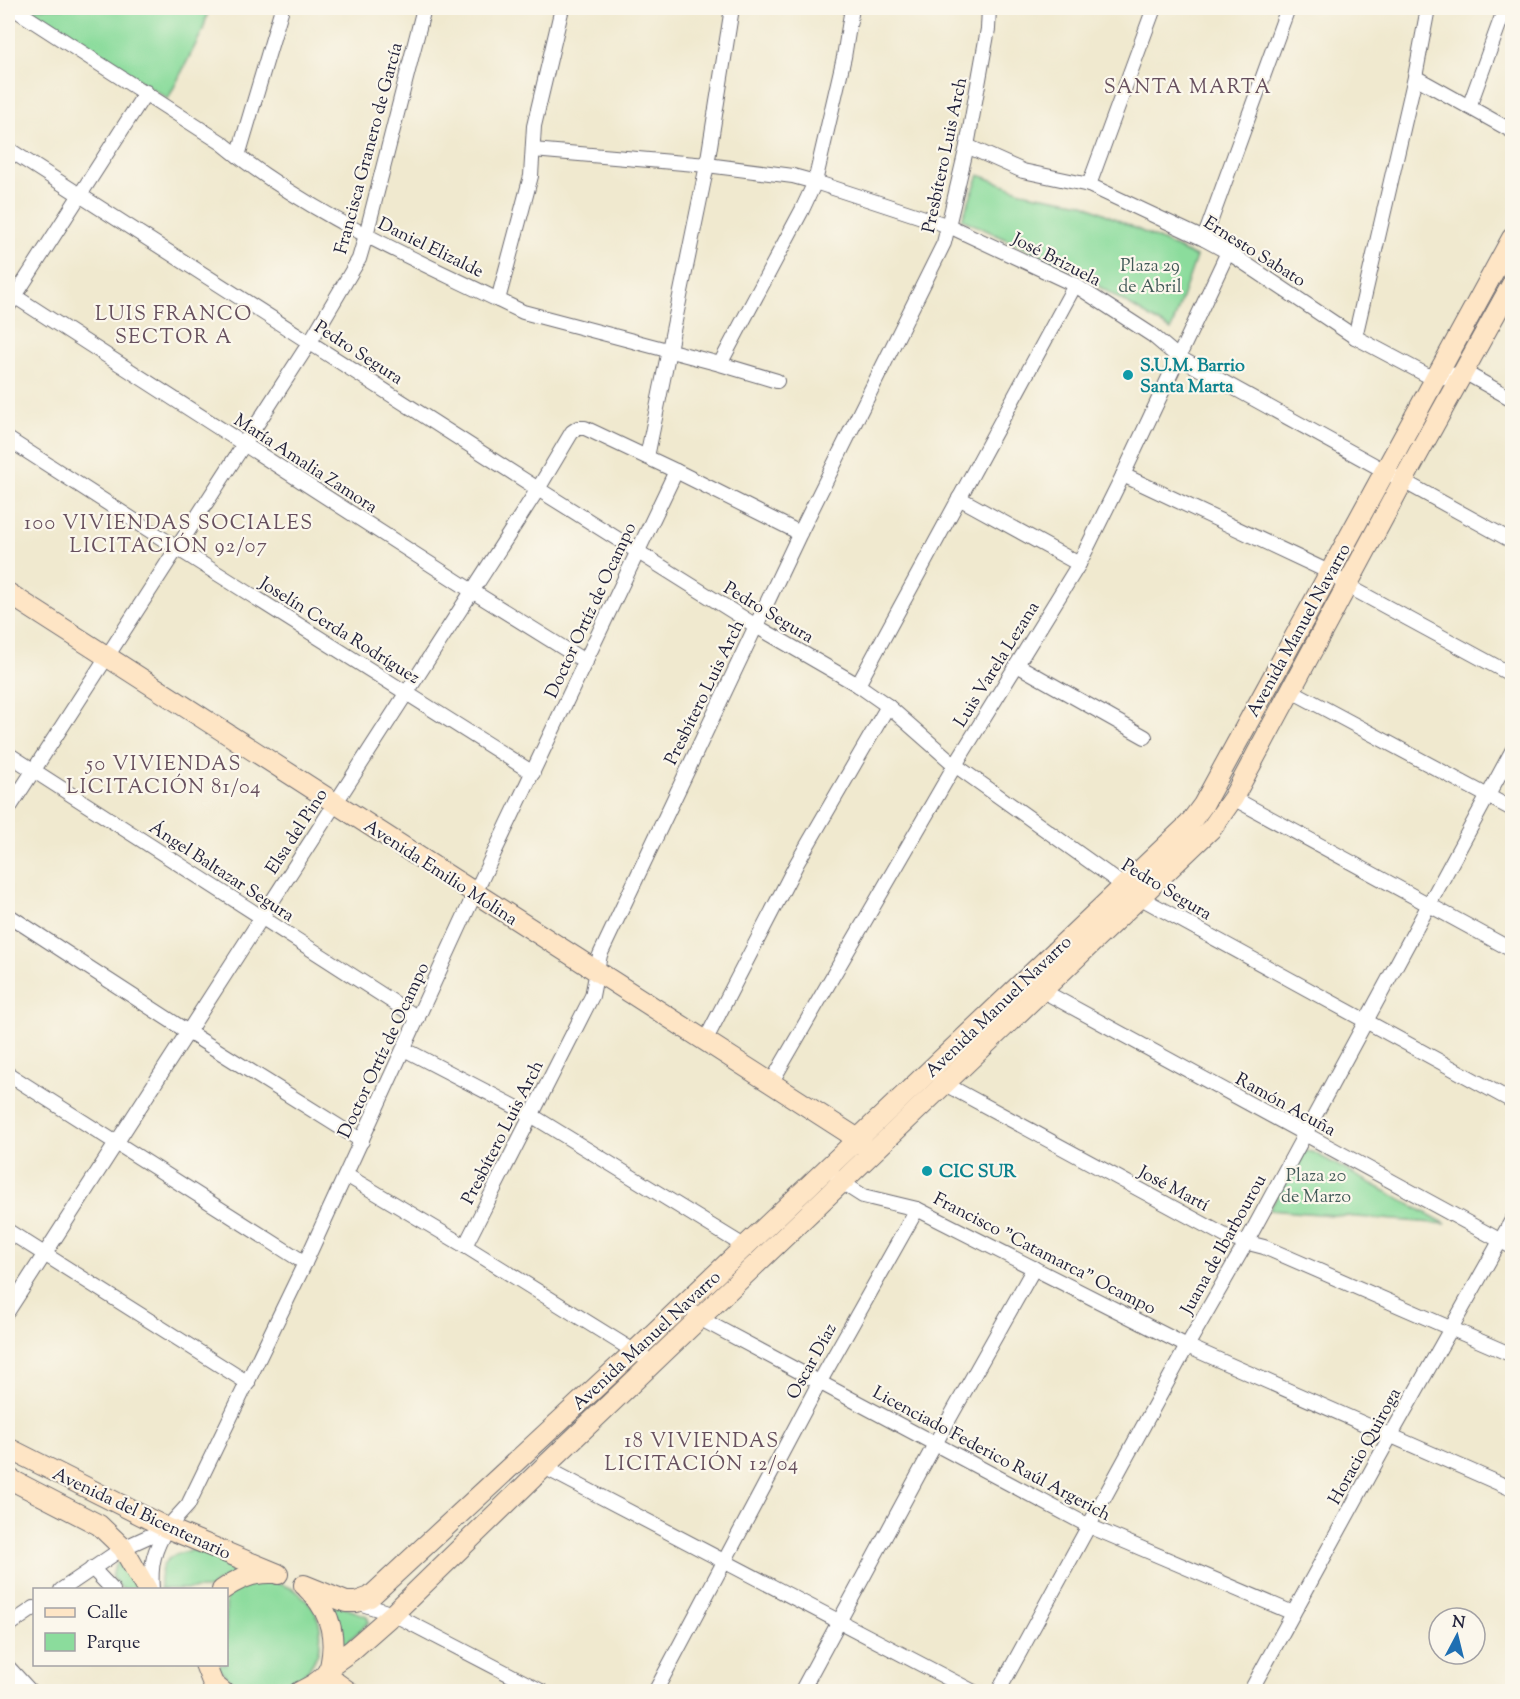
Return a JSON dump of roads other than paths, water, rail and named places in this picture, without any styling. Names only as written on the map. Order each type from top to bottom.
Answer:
[{"type":"main road","name":"Avenida Manuel Navarro","points":[[299,1692],[308,1688],[393,1614],[654,1364],[700,1319],[834,1175],[938,1077],[1124,886],[1189,824],[1203,805],[1512,238]]},
{"type":"main road","name":"Avenida Manuel Navarro","points":[[938,1077],[1043,991],[1212,828],[1233,798],[1402,481],[1512,284]]},
{"type":"main road","name":"Avenida Emilio Molina","points":[[8,593],[771,1083],[864,1147]]},
{"type":"main road","name":"Avenida Manuel Navarro","points":[[356,1602],[370,1597],[635,1352],[744,1246],[834,1175]]},
{"type":"main road","name":"Avenida del Bicentenario","points":[[8,1449],[167,1528],[304,1585]]},
{"type":"main road","name":"Avenida del Bicentenario","points":[[8,1478],[99,1525],[123,1548],[146,1588]]},
{"type":"main road","points":[[225,1588],[234,1581],[250,1575],[278,1574]]},
{"type":"main road","points":[[304,1585],[346,1602],[356,1602]]},
{"type":"main road","points":[[304,1585],[320,1602],[329,1621],[332,1636],[329,1668],[335,1682],[349,1692]]},
{"type":"main road","points":[[193,1666],[219,1689]]},
{"type":"main road","points":[[206,1666],[219,1689]]},
{"type":"street","name":"Daniel Elizalde","points":[[13,8],[146,92],[222,143],[254,169],[344,224],[522,312],[670,350],[777,381]]},
{"type":"street","points":[[238,156],[282,8]]},
{"type":"street","name":"Francisca Granero de García","points":[[8,810],[310,342],[359,259],[424,8]]},
{"type":"street","points":[[498,300],[531,176],[534,126],[562,8]]},
{"type":"street","points":[[732,8],[707,165],[647,458],[800,533]]},
{"type":"street","points":[[720,364],[815,182],[844,57],[852,8]]},
{"type":"street","name":"Presbítero Luis Arch","points":[[465,1246],[592,996],[600,956],[800,533],[944,243],[967,146],[988,28],[989,8]]},
{"type":"street","points":[[1089,185],[1154,8]]},
{"type":"street","points":[[1204,239],[1288,8]]},
{"type":"street","points":[[1355,337],[1415,77],[1428,8]]},
{"type":"street","points":[[1469,107],[1505,8]]},
{"type":"street","points":[[1415,77],[1512,131]]},
{"type":"street","points":[[10,298],[146,92]]},
{"type":"street","name":"Ernesto Sabato","points":[[967,146],[1023,171],[1089,185],[1204,239],[1228,252],[1355,337],[1436,380]]},
{"type":"street","name":"Pedro Segura","points":[[8,149],[637,552],[756,626],[858,685],[888,706],[955,765],[1141,898],[1512,1101]]},
{"type":"street","name":"José Brizuela","points":[[533,150],[707,165],[794,176],[949,226],[1075,285],[1152,335],[1178,357],[1512,541]]},
{"type":"street","name":"Luis Varela Lezana","points":[[771,1083],[955,765],[1079,564],[1228,252]]},
{"type":"street","points":[[858,685],[1075,285]]},
{"type":"street","name":"María Amalia Zamora","points":[[10,298],[586,662]]},
{"type":"street","points":[[1436,380],[1464,372],[1512,399]]},
{"type":"street","name":"Elsa del Pino","points":[[8,1311],[538,489],[572,432],[578,428],[585,428],[647,458]]},
{"type":"street","name":"Joselín Cerda Rodríguez","points":[[8,439],[532,773]]},
{"type":"street","name":"Doctor Ortíz de Ocampo","points":[[64,1588],[123,1548],[167,1528],[188,1505],[305,1263],[475,893],[676,471]]},
{"type":"street","points":[[1123,475],[1329,572],[1346,585],[1512,675]]},
{"type":"street","points":[[959,498],[1079,564]]},
{"type":"street","points":[[1017,665],[1145,737]]},
{"type":"street","points":[[1290,690],[1512,809]]},
{"type":"street","points":[[705,1041],[797,863],[888,706]]},
{"type":"street","name":"Juana de Ibarbourou","points":[[998,1692],[1187,1346],[1246,1243],[1512,751]]},
{"type":"street","name":"Ángel Baltazar Segura","points":[[8,754],[418,1018]]},
{"type":"street","points":[[1233,798],[1512,950]]},
{"type":"street","points":[[8,915],[362,1141]]},
{"type":"street","name":"Ramón Acuña","points":[[1043,991],[1507,1244]]},
{"type":"street","points":[[404,1049],[531,1115],[744,1246]]},
{"type":"street","points":[[8,1074],[305,1263]]},
{"type":"street","name":"José Martí","points":[[938,1077],[1229,1238],[1264,1247],[1512,1355]]},
{"type":"street","points":[[346,1175],[654,1364]]},
{"type":"street","name":"Francisco \"Catamarca\" Ocampo","points":[[834,1175],[863,1196],[917,1209],[1187,1346],[1512,1489]]},
{"type":"street","name":"Oscar Díaz","points":[[655,1692],[819,1383],[917,1209]]},
{"type":"street","name":"Horacio Quiroga","points":[[1250,1692],[1390,1435],[1451,1329],[1507,1244],[1512,1220]]},
{"type":"street","points":[[8,1231],[248,1383]]},
{"type":"street","points":[[801,1692],[935,1444],[1034,1268]]},
{"type":"street","name":"Licenciado Federico Raúl Argerich","points":[[685,1303],[700,1319],[1089,1526],[1293,1613]]},
{"type":"street","points":[[544,1467],[974,1692]]},
{"type":"street","points":[[152,1588],[152,1560],[157,1545],[167,1528]]},
{"type":"street","points":[[92,1568],[111,1588]]},
{"type":"street","points":[[356,1602],[393,1614],[543,1692]]},
{"type":"street","points":[[8,1626],[33,1609]]},
{"type":"street","points":[[8,1667],[31,1692]]},
{"type":"place","name":"S.U.M. Barrio Santa Marta","points":[[1128,375]]},
{"type":"place","name":"CIC SUR","points":[[927,1171]]},
{"type":"district","name":"SANTA MARTA","points":[[1188,86]]},
{"type":"district","name":"LUIS FRANCO SECTOR A","points":[[174,324]]},
{"type":"district","name":"100 VIVIENDAS SOCIALES LICITACIÓN 92/07","points":[[169,534]]},
{"type":"district","name":"50 VIVIENDAS LICITACIÓN 81/04","points":[[164,774]]},
{"type":"district","name":"18 VIVIENDAS LICITACIÓN 12/04","points":[[702,1452]]},
{"type":"park label","name":"Plaza 29 de Abril","points":[[1150,275]]},
{"type":"park label","name":"Plaza 20 de Marzo","points":[[1316,1185]]}]
